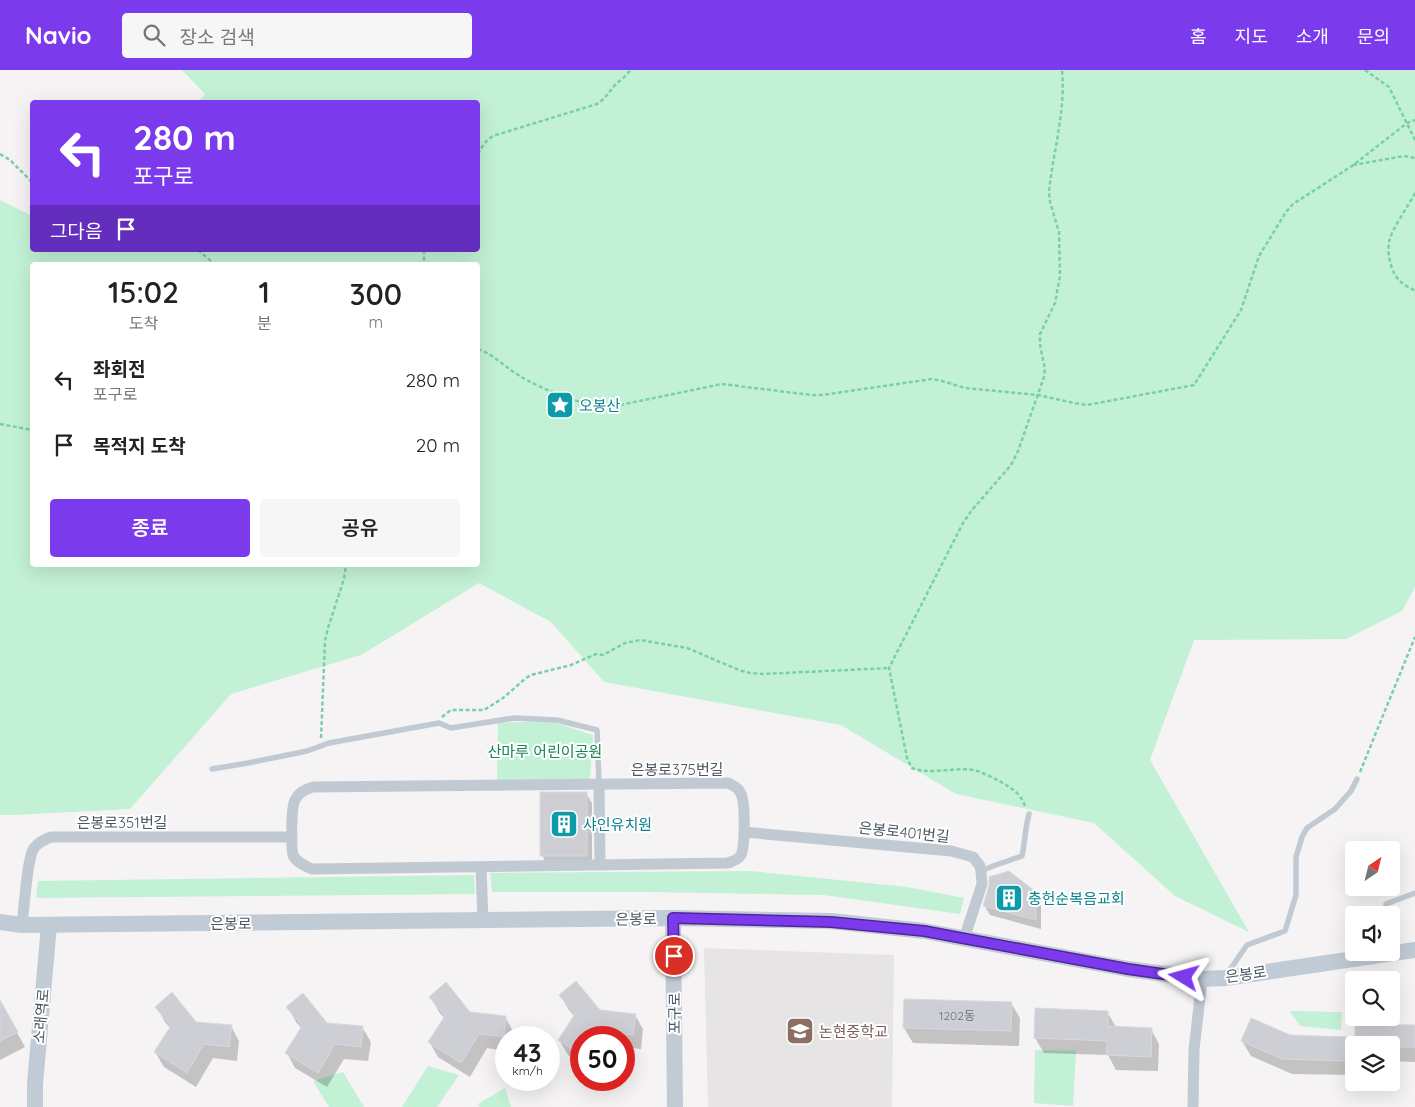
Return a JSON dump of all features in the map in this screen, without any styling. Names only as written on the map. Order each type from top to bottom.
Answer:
[{"type":"main road","name":"은봉로","points":[[0,922],[22,925],[49,925],[673,918],[831,922],[924,931],[1128,969],[1202,979],[1225,978],[1345,961]]},
{"type":"main road","name":"포구로","points":[[673,918],[675,1107]]},
{"type":"main road","name":"소래역로","points":[[35,1107],[35,1084],[49,925]]},
{"type":"main road","name":"은봉로","points":[[1400,953],[1415,950]]},
{"type":"street","name":"은봉로375번길","points":[[728,783],[740,792],[743,800],[744,832],[741,855],[736,860],[728,863],[312,869],[297,861],[293,856],[292,837],[294,802],[305,789],[313,787],[728,783]]},
{"type":"street","points":[[599,784],[600,865]]},
{"type":"street","name":"은봉로401번길","points":[[744,832],[951,851],[973,857],[982,871]]},
{"type":"street","name":"은봉로351번길","points":[[22,925],[33,849],[40,841],[51,837],[292,837]]},
{"type":"street","points":[[481,867],[483,921]]},
{"type":"street","points":[[964,939],[982,884],[982,871]]},
{"type":"street","points":[[1193,1107],[1194,1050],[1202,979]]},
{"type":"lane","points":[[212,769],[307,751],[329,743],[439,723],[451,728],[514,718],[557,720],[597,730],[599,784]]},
{"type":"lane","points":[[1225,978],[1247,945],[1285,931],[1296,895],[1296,857],[1302,837],[1308,828],[1336,809],[1351,791],[1357,779]]},
{"type":"lane","points":[[982,871],[1022,856],[1029,814]]},
{"type":"lane","points":[[1386,906],[1386,904],[1415,893]]},
{"type":"path","points":[[480,150],[484,143],[496,134],[597,104],[603,100],[630,70]]},
{"type":"path","points":[[1029,814],[1019,794],[1013,789],[977,771],[912,768],[907,758],[889,668],[963,523],[1011,465],[1044,377],[1045,369],[1040,345],[1040,334],[1055,302],[1060,276],[1058,232],[1049,192],[1062,101],[1062,70]]},
{"type":"path","points":[[1365,70],[1377,77],[1389,88],[1415,140]]},
{"type":"path","points":[[480,350],[491,355],[530,383],[576,400],[599,406],[620,405],[722,384],[822,395],[932,379],[965,388],[1038,395],[1087,405],[1194,385],[1241,310],[1259,256],[1286,212],[1299,198],[1352,166],[1407,122],[1415,120]]},
{"type":"path","points":[[0,154],[10,160],[30,180]]},
{"type":"path","points":[[1352,166],[1404,156],[1415,158]]},
{"type":"path","points":[[1415,192],[1389,241],[1390,256],[1396,277],[1415,291]]},
{"type":"path","points":[[200,252],[212,262]]},
{"type":"path","points":[[0,424],[30,430]]},
{"type":"path","points":[[321,746],[325,641],[344,579],[346,567]]},
{"type":"path","points":[[1357,779],[1415,637]]},
{"type":"path","points":[[435,724],[451,710],[484,710],[531,675],[563,667],[596,654],[603,654],[632,640],[650,641],[687,648],[750,673],[889,668]]},
{"type":"shaded area","name":"논현중학교","points":[[704,948],[894,955],[892,1107],[708,1107]]},
{"type":"green space","points":[[182,70],[1415,70],[1415,587],[1402,611],[1346,639],[1194,640],[1150,760],[1249,932],[1175,896],[1094,823],[956,794],[841,725],[604,682],[551,622],[479,583],[361,655],[231,694],[130,809],[0,815],[0,200],[30,215],[30,252],[480,252],[480,100],[200,100],[205,94]]},
{"type":"green space","name":"산마루 어린이공원","points":[[550,721],[593,735],[590,779],[497,780],[498,723]]},
{"type":"green space","points":[[751,871],[907,887],[964,898],[960,914],[824,895],[492,892],[490,873]]},
{"type":"green space","points":[[474,875],[475,894],[36,898],[38,881]]},
{"type":"green space","points":[[1290,1011],[1342,1012],[1341,1030],[1300,1026]]},
{"type":"green space","points":[[1035,1050],[1076,1051],[1073,1106],[1034,1103]]},
{"type":"green space","points":[[428,1066],[459,1075],[437,1107],[402,1107]]},
{"type":"green space","points":[[343,1072],[364,1107],[329,1107],[313,1081]]},
{"type":"green space","points":[[500,1091],[506,1091],[511,1107],[480,1107],[478,1104]]},
{"type":"building","name":"샤인유치원","points":[[540,792],[587,792],[587,856],[540,856]]},
{"type":"building","name":"충헌순복음교회","points":[[1009,871],[1036,892],[1036,920],[983,906],[989,886],[989,877]]},
{"type":"building","points":[[576,981],[600,1010],[636,1014],[634,1026],[570,1026],[570,1048],[560,1041],[560,1037],[575,1014],[559,995]]},
{"type":"building","points":[[446,982],[470,1012],[506,1016],[505,1026],[495,1026],[495,1036],[479,1034],[461,1063],[428,1042],[445,1016],[429,997]]},
{"type":"building","points":[[172,992],[196,1022],[232,1025],[229,1047],[204,1044],[187,1073],[154,1052],[171,1026],[155,1007]]},
{"type":"building","points":[[303,993],[327,1023],[363,1026],[361,1047],[335,1044],[318,1073],[285,1053],[302,1026],[286,1007]]},
{"type":"building","points":[[904,999],[1012,1002],[1011,1031],[903,1028]]},
{"type":"building","points":[[0,1000],[18,1032],[0,1041]]},
{"type":"building","points":[[1035,1008],[1108,1011],[1108,1026],[1152,1028],[1151,1057],[1106,1055],[1107,1041],[1034,1038]]},
{"type":"building","points":[[1251,1018],[1290,1035],[1345,1037],[1345,1061],[1282,1059],[1241,1041]]},
{"type":"building","points":[[1415,1025],[1415,1047],[1400,1047],[1400,1036],[1355,1036],[1355,1026]]},
{"type":"place","name":"오봉산","points":[[560,405]]},
{"type":"place","name":"샤인유치원","points":[[564,824]]},
{"type":"place","name":"충헌순복음교회","points":[[1009,898]]},
{"type":"place","name":"논현중학교","points":[[800,1031]]},
{"type":"route","points":[[674,956],[673,918],[831,922],[924,931],[1128,969],[1184,977]]}]
